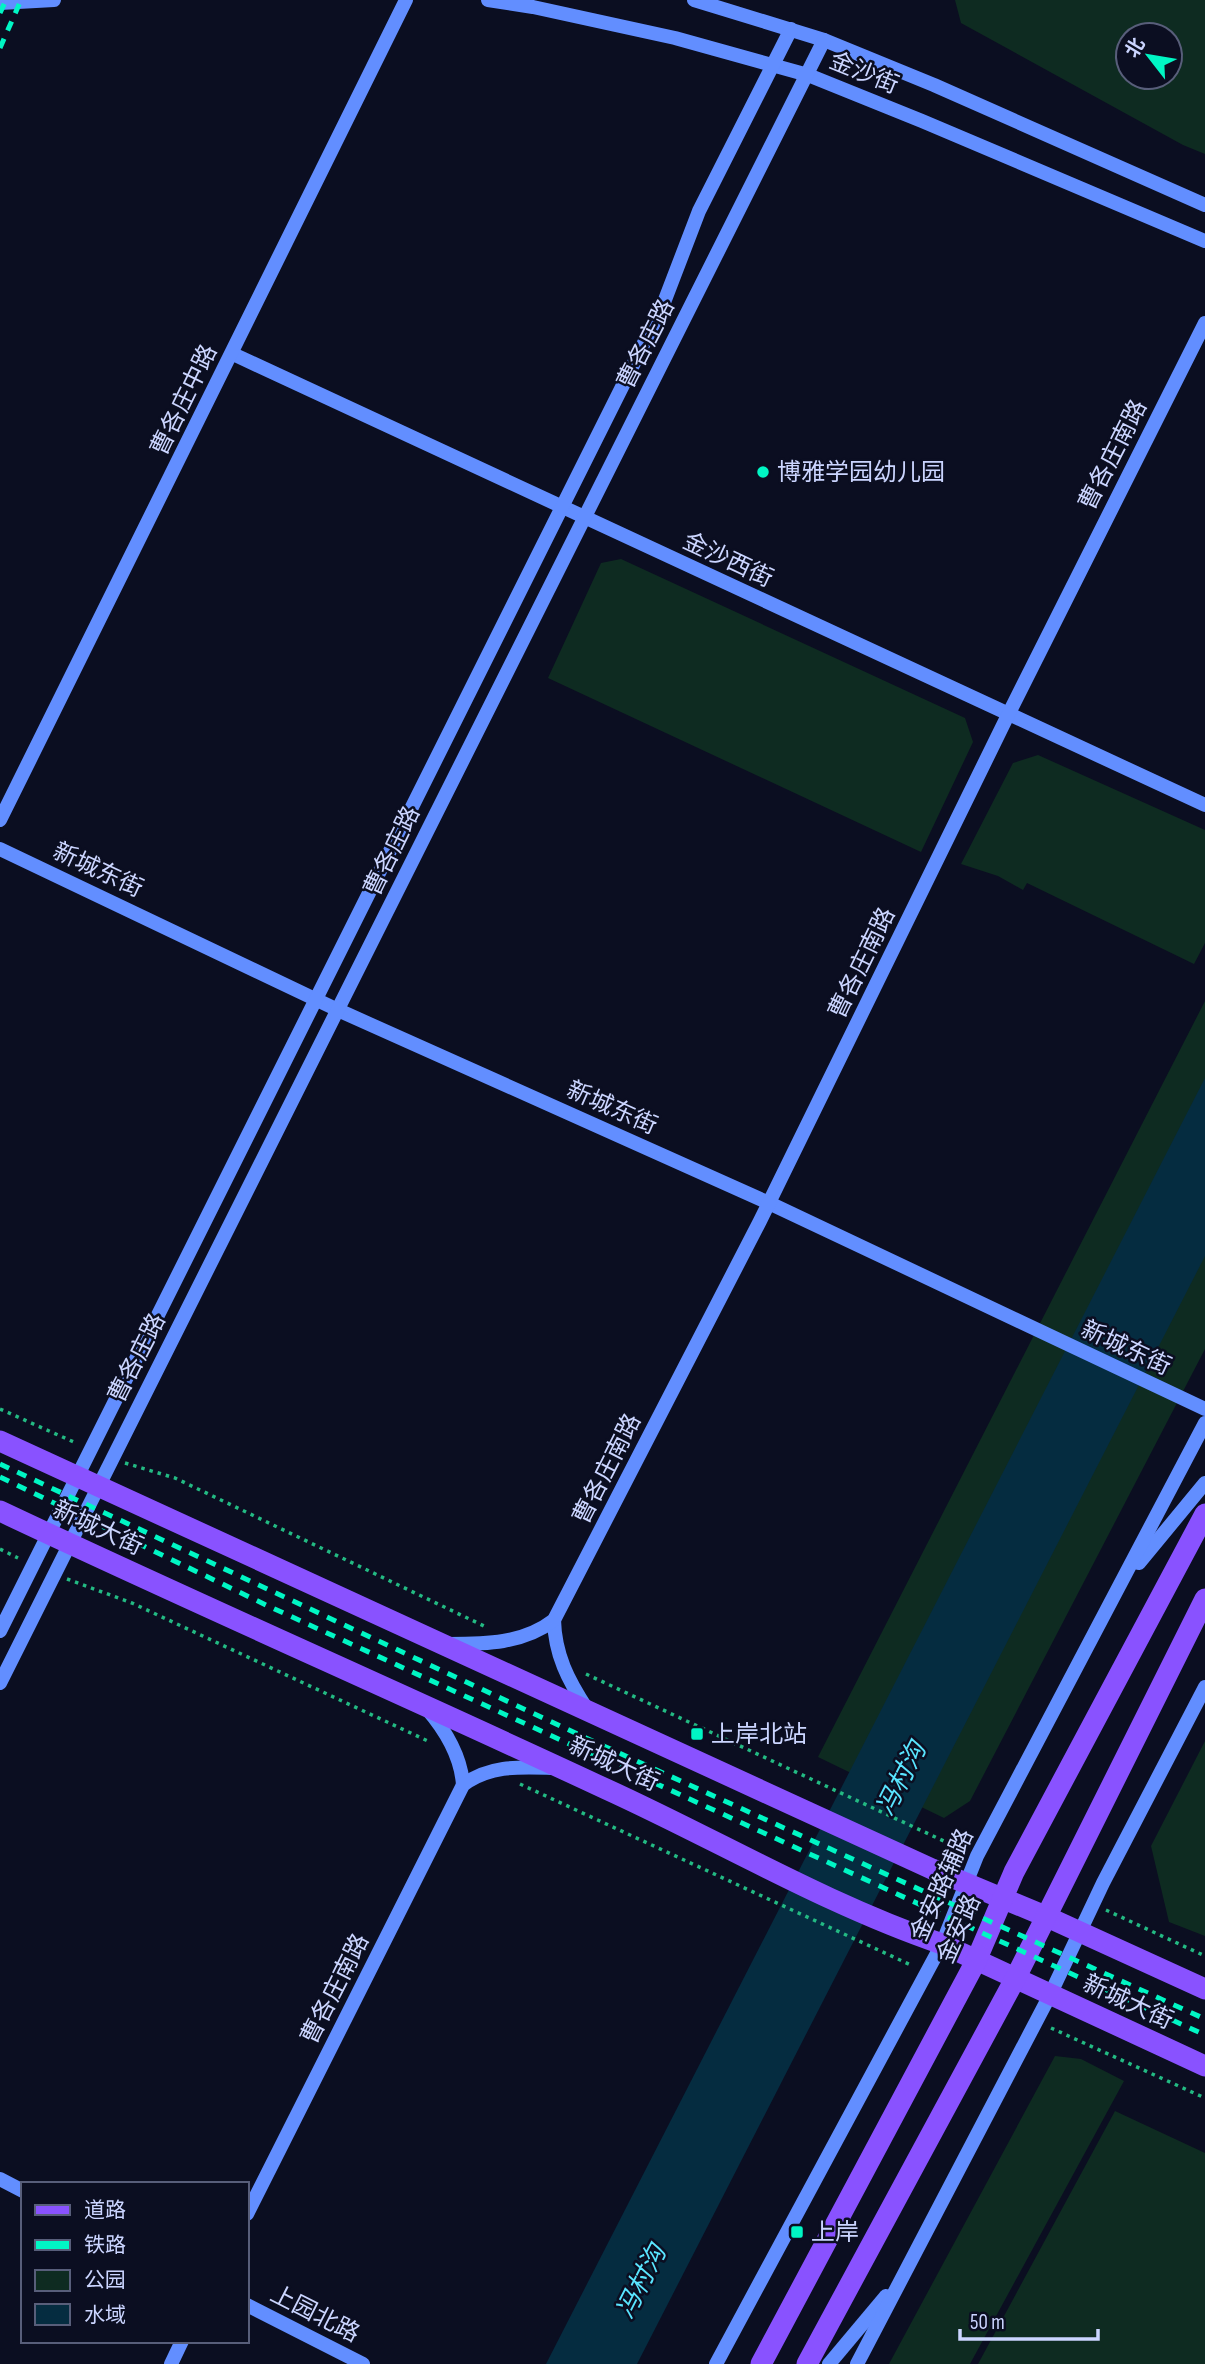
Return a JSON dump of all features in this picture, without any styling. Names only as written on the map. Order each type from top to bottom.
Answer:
[{"type":"main road","name":"新城大街","points":[[0,1441],[932,1869],[1045,1916],[1205,1989]]},
{"type":"main road","name":"新城大街","points":[[0,1511],[563,1769],[776,1872],[902,1930],[942,1944],[1205,2066]]},
{"type":"main road","name":"金安路","points":[[761,2364],[975,1961],[1002,1898],[1205,1514]]},
{"type":"main road","points":[[807,2364],[1015,1979],[1205,1599]]},
{"type":"street","points":[[0,4],[54,0]]},
{"type":"street","name":"曹各庄中路","points":[[0,820],[406,0]]},
{"type":"street","name":"金沙街","points":[[488,0],[675,38],[808,75],[1205,241]]},
{"type":"street","name":"金沙街","points":[[694,0],[824,40],[934,85],[1205,205]]},
{"type":"street","name":"曹各庄路","points":[[0,1631],[663,305],[699,211],[791,29]]},
{"type":"street","name":"曹各庄路","points":[[0,1683],[824,40]]},
{"type":"street","name":"曹各庄南路","points":[[554,1620],[769,1203],[1008,715],[1205,323]]},
{"type":"street","name":"金沙西街","points":[[233,354],[1205,805]]},
{"type":"street","name":"新城东街","points":[[0,849],[338,1010],[769,1203],[1205,1409]]},
{"type":"street","name":"金安路辅路","points":[[716,2364],[942,1944],[977,1856],[1205,1423]]},
{"type":"street","points":[[1122,1583],[1205,1483]]},
{"type":"street","points":[[445,1644],[487,1644],[513,1640],[542,1630],[554,1620]]},
{"type":"street","points":[[554,1620],[555,1642],[561,1662],[571,1685],[587,1709]]},
{"type":"street","points":[[857,2364],[1051,1995],[1079,1932],[1205,1687]]},
{"type":"street","points":[[424,1706],[439,1722],[455,1754],[463,1785]]},
{"type":"street","points":[[463,1785],[492,1770],[525,1767],[563,1769]]},
{"type":"street","name":"曹各庄南路","points":[[248,2212],[463,1785]]},
{"type":"street","points":[[0,2179],[21,2190]]},
{"type":"street","points":[[829,2364],[905,2274]]},
{"type":"street","name":"上园北路","points":[[248,2306],[363,2364]]},
{"type":"street","points":[[171,2364],[181,2343]]},
{"type":"path","points":[[0,1409],[91,1450]]},
{"type":"path","points":[[111,1459],[175,1478],[513,1640]]},
{"type":"path","points":[[0,1549],[33,1565]]},
{"type":"path","points":[[54,1574],[132,1603],[455,1754]]},
{"type":"path","points":[[561,1662],[946,1843]]},
{"type":"path","points":[[492,1770],[888,1955]]},
{"type":"green space","points":[[955,0],[1205,0],[1205,154],[1183,145],[961,23]]},
{"type":"green space","points":[[621,559],[965,718],[973,742],[921,852],[548,678],[601,563]]},
{"type":"green space","points":[[1038,755],[1205,830],[1205,943],[1194,964],[1027,883],[1023,890],[998,876],[961,864],[1013,763]]},
{"type":"green space","points":[[1205,1001],[1205,1349],[970,1801],[944,1818],[818,1757]]},
{"type":"green space","points":[[1205,1741],[1205,1936],[1169,1922],[1151,1846]]},
{"type":"green space","points":[[1055,2056],[1081,2059],[1124,2081],[970,2364],[889,2364]]},
{"type":"green space","points":[[1115,2111],[1205,2153],[1205,2364],[978,2364]]},
{"type":"water","name":"冯村沟","points":[[1205,1078],[1205,1256],[637,2364],[546,2364]]},
{"type":"railway","points":[[0,13],[6,0]]},
{"type":"railway","points":[[0,48],[21,0]]},
{"type":"railway","points":[[0,1464],[586,1738],[1205,2019]]},
{"type":"railway","points":[[0,1477],[266,1605],[1205,2035]]},
{"type":"place","name":"博雅学园幼儿园","points":[[763,472]]},
{"type":"place","name":"上岸北站","points":[[697,1734]]},
{"type":"place","name":"上岸","points":[[797,2232]]}]
